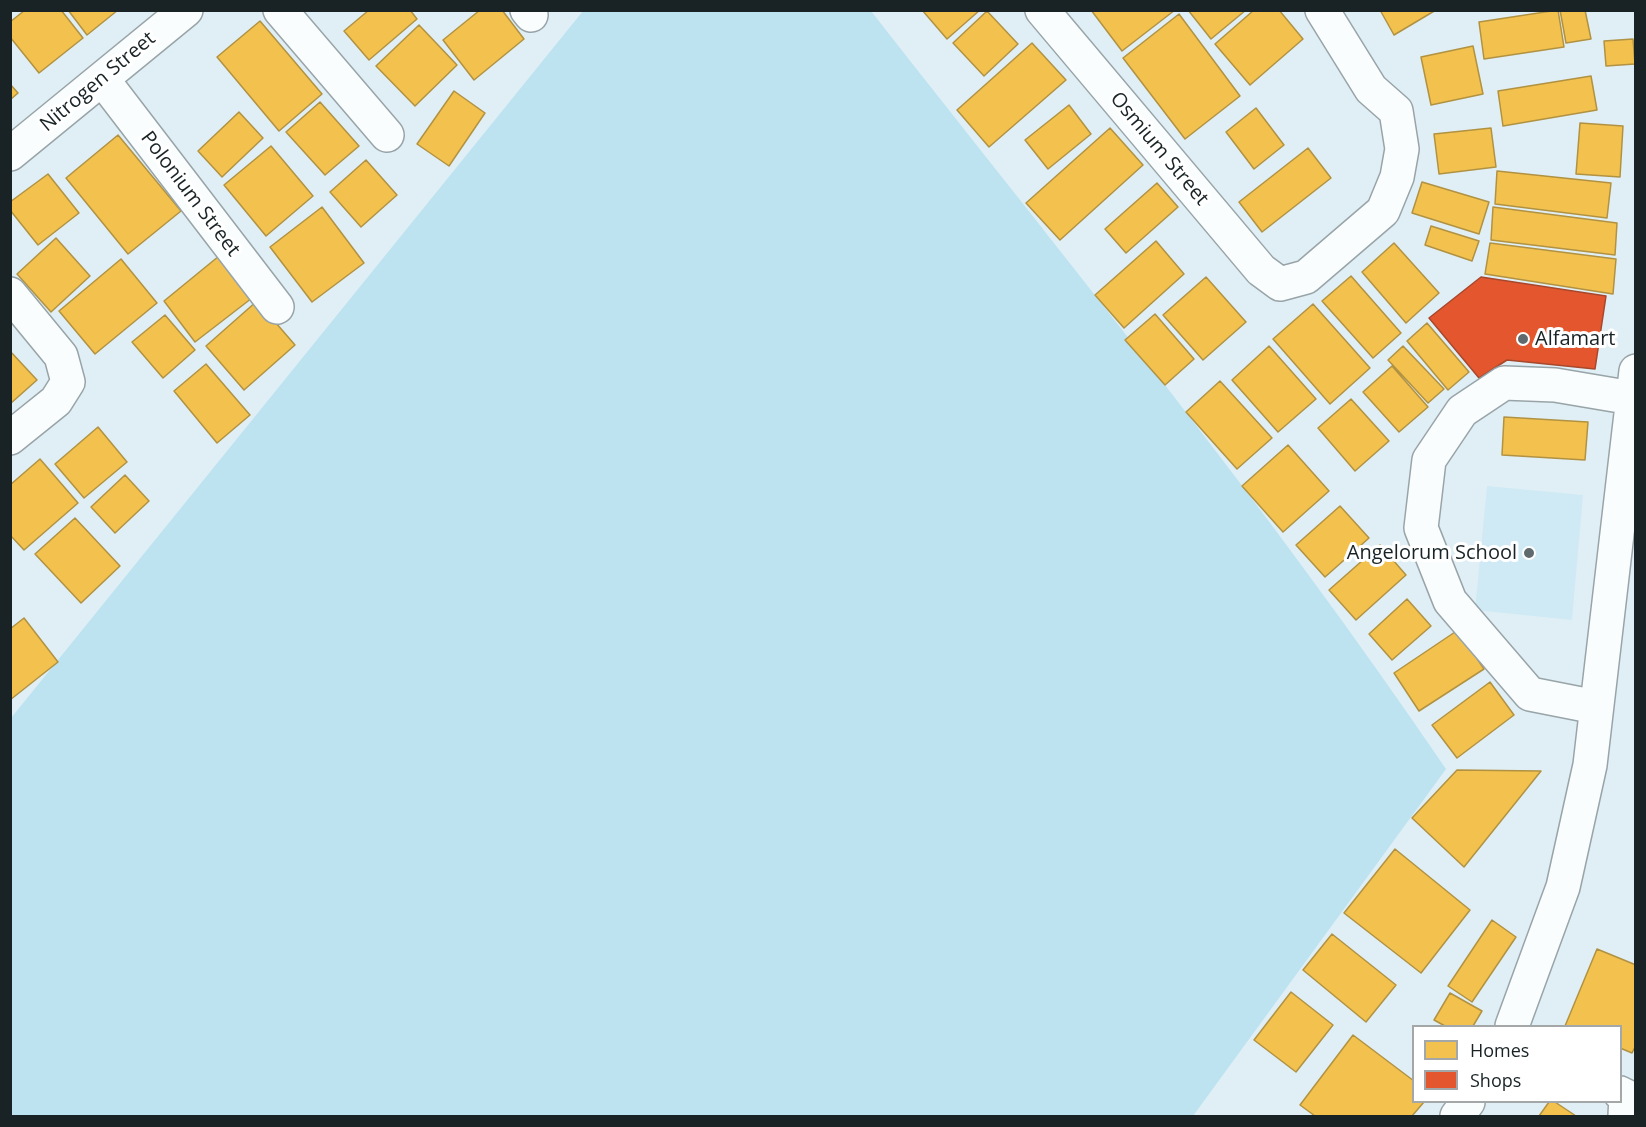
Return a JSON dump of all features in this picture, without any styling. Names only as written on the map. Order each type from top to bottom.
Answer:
[{"type":"street","name":"Nitrogen Street","points":[[10,154],[186,10]]},
{"type":"street","points":[[280,10],[387,135]]},
{"type":"street","name":"Osmium Street","points":[[1042,10],[1261,270],[1280,284],[1306,277],[1383,212],[1397,177],[1402,149],[1396,111],[1371,89],[1322,10]]},
{"type":"street","name":"Polonium Street","points":[[103,80],[277,308]]},
{"type":"street","points":[[10,294],[61,356],[68,382],[56,402],[10,438]]},
{"type":"street","points":[[1512,1025],[1563,886],[1590,765],[1634,385],[1555,385],[1504,382],[1462,411],[1429,460],[1421,528],[1450,601],[1530,694],[1596,707]]},
{"type":"street","points":[[1622,1094],[1626,1096],[1625,1116]]},
{"type":"street","points":[[1457,1116],[1467,1103]]},
{"type":"shaded area","points":[[583,11],[871,11],[1237,479],[1378,671],[1446,769],[1193,1116],[11,1116],[11,718]]},
{"type":"shaded area","name":"Angelorum School","points":[[1487,486],[1583,495],[1572,620],[1475,610]]},
{"type":"building: Homes","points":[[25,10],[61,10],[83,38],[39,73],[10,37],[10,22]]},
{"type":"building: Homes","points":[[68,10],[118,10],[87,35]]},
{"type":"building: Homes","points":[[369,10],[410,10],[417,19],[369,60],[344,31]]},
{"type":"building: Homes","points":[[480,10],[502,10],[524,39],[474,80],[443,40]]},
{"type":"building: Homes","points":[[922,10],[980,10],[947,39]]},
{"type":"building: Homes","points":[[1091,10],[1175,10],[1122,51]]},
{"type":"building: Homes","points":[[1188,10],[1246,10],[1211,39]]},
{"type":"building: Homes","points":[[1254,10],[1279,10],[1303,39],[1250,85],[1215,44]]},
{"type":"building: Homes","points":[[1380,10],[1436,10],[1394,35]]},
{"type":"building: Homes","points":[[1558,10],[1564,47],[1484,59],[1479,22]]},
{"type":"building: Homes","points":[[1560,10],[1585,10],[1591,39],[1566,43]]},
{"type":"building: Homes","points":[[987,11],[1018,44],[984,76],[953,43]]},
{"type":"building: Homes","points":[[1179,14],[1240,96],[1185,139],[1123,58]]},
{"type":"building: Homes","points":[[260,21],[322,94],[279,131],[217,57]]},
{"type":"building: Homes","points":[[419,25],[457,65],[415,106],[376,66]]},
{"type":"building: Homes","points":[[1633,39],[1635,64],[1606,66],[1604,41]]},
{"type":"building: Homes","points":[[1032,43],[1066,80],[989,147],[957,110]]},
{"type":"building: Homes","points":[[1473,46],[1483,94],[1431,105],[1421,57]]},
{"type":"building: Homes","points":[[1591,76],[1597,110],[1503,126],[1498,91]]},
{"type":"building: Homes","points":[[10,84],[18,93],[10,100]]},
{"type":"building: Homes","points":[[454,91],[485,113],[449,166],[417,144]]},
{"type":"building: Homes","points":[[320,102],[359,146],[325,175],[286,132]]},
{"type":"building: Homes","points":[[1069,105],[1091,134],[1048,169],[1025,140]]},
{"type":"building: Homes","points":[[1256,108],[1284,145],[1254,169],[1226,132]]},
{"type":"building: Homes","points":[[239,112],[263,138],[222,177],[198,151]]},
{"type":"building: Homes","points":[[1580,123],[1623,126],[1620,177],[1576,174]]},
{"type":"building: Homes","points":[[1110,128],[1143,165],[1060,240],[1026,203]]},
{"type":"building: Homes","points":[[1491,128],[1496,167],[1439,174],[1434,134]]},
{"type":"building: Homes","points":[[118,135],[181,211],[128,254],[66,178]]},
{"type":"building: Homes","points":[[271,146],[313,196],[266,236],[224,185]]},
{"type":"building: Homes","points":[[1308,148],[1331,178],[1262,232],[1239,202]]},
{"type":"building: Homes","points":[[366,160],[397,195],[361,227],[330,192]]},
{"type":"building: Homes","points":[[1497,171],[1611,183],[1607,218],[1495,204]]},
{"type":"building: Homes","points":[[48,174],[79,213],[38,245],[10,210],[10,202]]},
{"type":"building: Homes","points":[[1422,182],[1489,202],[1479,234],[1412,213]]},
{"type":"building: Homes","points":[[1157,183],[1178,207],[1126,253],[1105,229]]},
{"type":"building: Homes","points":[[322,207],[364,263],[312,302],[270,247]]},
{"type":"building: Homes","points":[[1493,207],[1617,223],[1615,255],[1491,240]]},
{"type":"building: Homes","points":[[1431,226],[1479,241],[1472,261],[1425,245]]},
{"type":"building: Homes","points":[[56,238],[90,276],[51,312],[17,274]]},
{"type":"building: Homes","points":[[1156,241],[1184,274],[1124,328],[1095,295]]},
{"type":"building: Homes","points":[[1394,243],[1439,293],[1406,323],[1362,272]]},
{"type":"building: Homes","points":[[1490,243],[1616,259],[1613,294],[1485,274]]},
{"type":"building: Homes","points":[[219,256],[252,298],[195,342],[164,301]]},
{"type":"building: Homes","points":[[121,259],[157,303],[95,354],[59,311]]},
{"type":"building: Homes","points":[[1351,276],[1401,333],[1373,358],[1322,301]]},
{"type":"building: Homes","points":[[1206,277],[1246,322],[1203,360],[1163,315]]},
{"type":"building: Homes","points":[[257,301],[295,345],[244,390],[206,346]]},
{"type":"building: Homes","points":[[1313,304],[1370,368],[1330,404],[1273,339]]},
{"type":"building: Homes","points":[[1155,314],[1194,359],[1165,385],[1125,340]]},
{"type":"building: Homes","points":[[165,315],[195,350],[163,378],[132,342]]},
{"type":"building: Homes","points":[[1427,323],[1469,372],[1448,390],[1407,341]]},
{"type":"building: Homes","points":[[1269,346],[1316,399],[1278,432],[1232,380]]},
{"type":"building: Homes","points":[[1403,346],[1444,389],[1428,403],[1388,360]]},
{"type":"building: Homes","points":[[10,351],[37,380],[10,404]]},
{"type":"building: Homes","points":[[206,364],[250,415],[217,443],[174,391]]},
{"type":"building: Homes","points":[[1392,366],[1428,407],[1399,432],[1363,392]]},
{"type":"building: Homes","points":[[1220,381],[1272,438],[1237,469],[1186,412]]},
{"type":"building: Homes","points":[[1351,399],[1389,441],[1355,471],[1318,428]]},
{"type":"building: Homes","points":[[1504,417],[1588,422],[1585,460],[1502,455]]},
{"type":"building: Homes","points":[[98,427],[127,462],[84,498],[55,464]]},
{"type":"building: Homes","points":[[1288,445],[1329,491],[1283,532],[1242,486]]},
{"type":"building: Homes","points":[[40,459],[78,503],[24,550],[10,535],[10,485]]},
{"type":"building: Homes","points":[[125,475],[149,501],[115,533],[91,507]]},
{"type":"building: Homes","points":[[1340,506],[1369,538],[1325,577],[1296,545]]},
{"type":"building: Homes","points":[[75,518],[120,566],[81,603],[35,554]]},
{"type":"building: Homes","points":[[1380,545],[1406,575],[1356,620],[1329,590]]},
{"type":"building: Homes","points":[[1407,599],[1431,626],[1392,660],[1369,634]]},
{"type":"building: Homes","points":[[24,618],[58,662],[10,700],[10,629]]},
{"type":"building: Homes","points":[[1458,630],[1484,669],[1419,711],[1394,673]]},
{"type":"building: Homes","points":[[1490,682],[1514,715],[1457,758],[1432,725]]},
{"type":"building: Homes","points":[[1457,770],[1541,771],[1464,867],[1412,818]]},
{"type":"building: Homes","points":[[1395,849],[1470,910],[1421,973],[1344,913]]},
{"type":"building: Homes","points":[[1492,920],[1516,937],[1472,1002],[1448,986]]},
{"type":"building: Homes","points":[[1332,934],[1396,985],[1366,1022],[1303,970]]},
{"type":"building: Homes","points":[[1597,949],[1636,965],[1636,1045],[1632,1053],[1622,1049],[1622,1025],[1565,1025]]},
{"type":"building: Homes","points":[[1291,992],[1333,1025],[1296,1072],[1254,1040]]},
{"type":"building: Homes","points":[[1450,993],[1482,1011],[1474,1025],[1443,1025],[1434,1020]]},
{"type":"building: Homes","points":[[1353,1035],[1412,1079],[1412,1103],[1423,1103],[1412,1116],[1315,1116],[1300,1105]]},
{"type":"building: Homes","points":[[1548,1103],[1556,1103],[1576,1116],[1539,1116]]},
{"type":"building: Shops","name":"Alfamart","points":[[1481,277],[1606,296],[1595,369],[1507,360],[1479,378],[1429,318]]},
{"type":"place","name":"Alfamart","points":[[1523,339]]},
{"type":"place","name":"Angelorum School","points":[[1529,553]]}]
